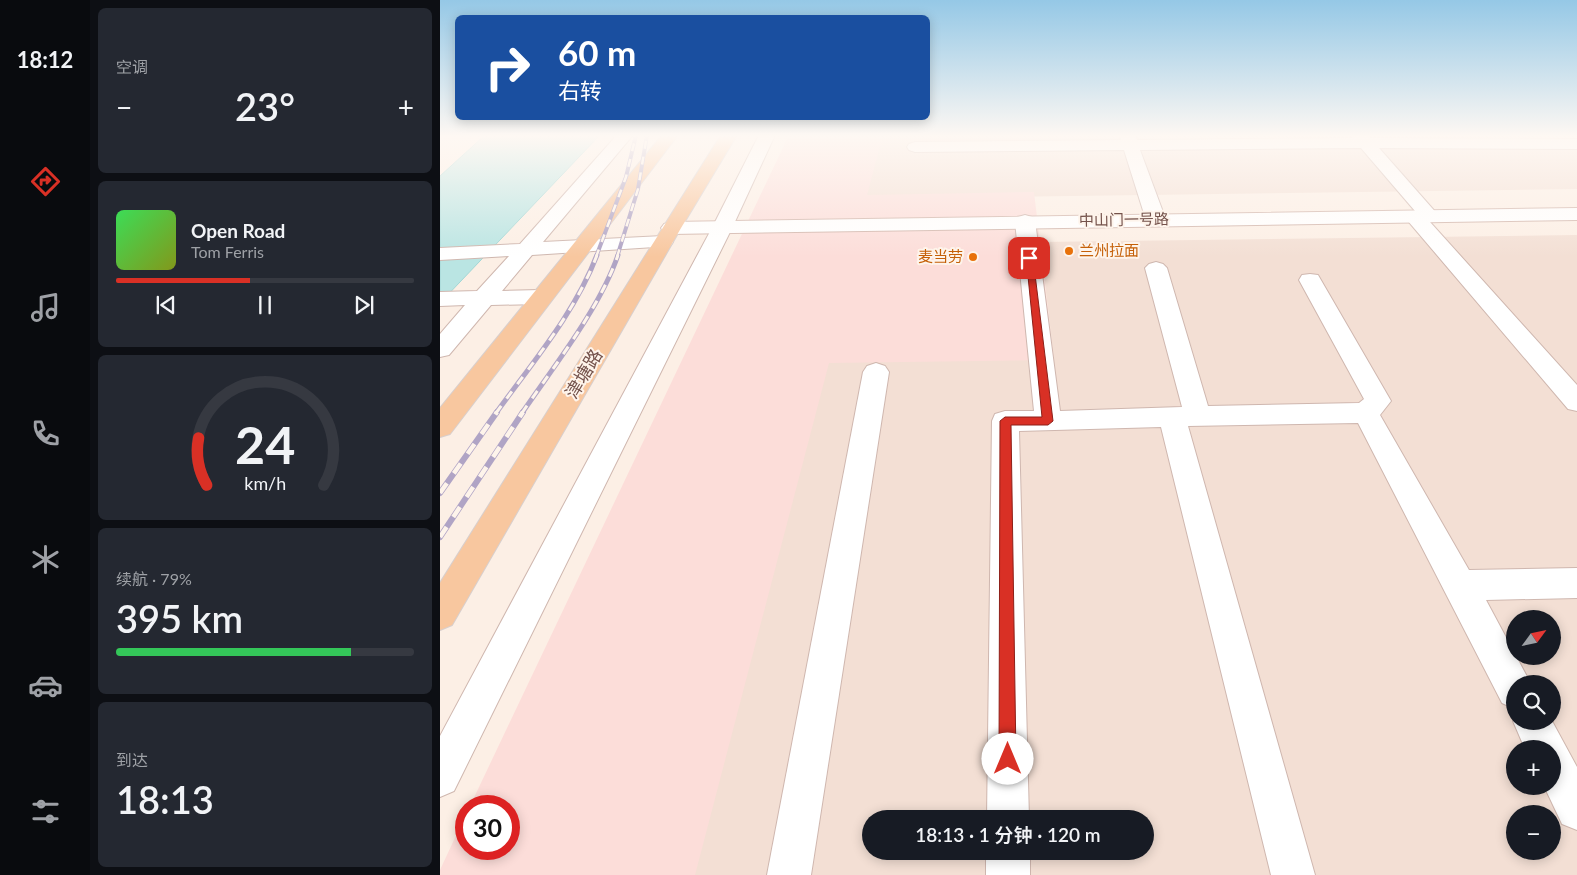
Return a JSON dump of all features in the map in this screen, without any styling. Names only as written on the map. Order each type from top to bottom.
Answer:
[{"type":"main road","points":[[440,426],[540,297],[638,176]]},
{"type":"main road","name":"津塘路","points":[[440,614],[704,176]]},
{"type":"street","points":[[440,349],[590,176]]},
{"type":"street","points":[[440,777],[747,176]]},
{"type":"street","points":[[1141,176],[1156,220]]},
{"type":"street","points":[[1391,176],[1577,402]]},
{"type":"street","name":"中山门一号路","points":[[440,254],[584,245],[723,226],[1577,214]]},
{"type":"street","points":[[1025,221],[1048,421]]},
{"type":"street","points":[[1156,268],[1185,416],[1293,875]]},
{"type":"street","points":[[1008,810],[1005,421],[1366,413],[1378,401],[1310,280]]},
{"type":"street","points":[[440,299],[540,297]]},
{"type":"street","points":[[789,875],[876,372]]},
{"type":"street","points":[[1366,413],[1507,675]]},
{"type":"street","points":[[1460,585],[1577,582]]},
{"type":"street","points":[[1561,778],[1577,809]]},
{"type":"street","points":[[1008,860],[1008,875]]},
{"type":"shaded area","points":[[770,176],[872,176],[867,195],[1034,192],[1054,360],[829,363],[695,875],[440,875],[440,870],[455,838],[455,860],[520,860],[520,795],[475,795]]},
{"type":"shaded area","points":[[794,176],[1577,176],[1577,189],[793,200]]},
{"type":"shaded area","points":[[1577,235],[1577,875],[450,875],[459,860],[520,860],[520,795],[514,795],[738,266],[1054,359],[1040,242]]},
{"type":"water","points":[[440,176],[561,176],[440,303]]},
{"type":"railway","points":[[596,257],[626,176]]},
{"type":"railway","points":[[617,257],[638,189],[640,176]]},
{"type":"railway","points":[[496,413],[565,317],[588,276],[597,255]]},
{"type":"railway","points":[[522,413],[588,316],[610,275],[618,255]]},
{"type":"railway","points":[[440,493],[497,412]]},
{"type":"railway","points":[[440,537],[523,412]]},
{"type":"place","name":"兰州拉面","points":[[1069,251]]},
{"type":"place","name":"麦当劳","points":[[973,257]]},
{"type":"route","points":[[1008,759],[1005,421],[1048,421],[1029,258]]}]
